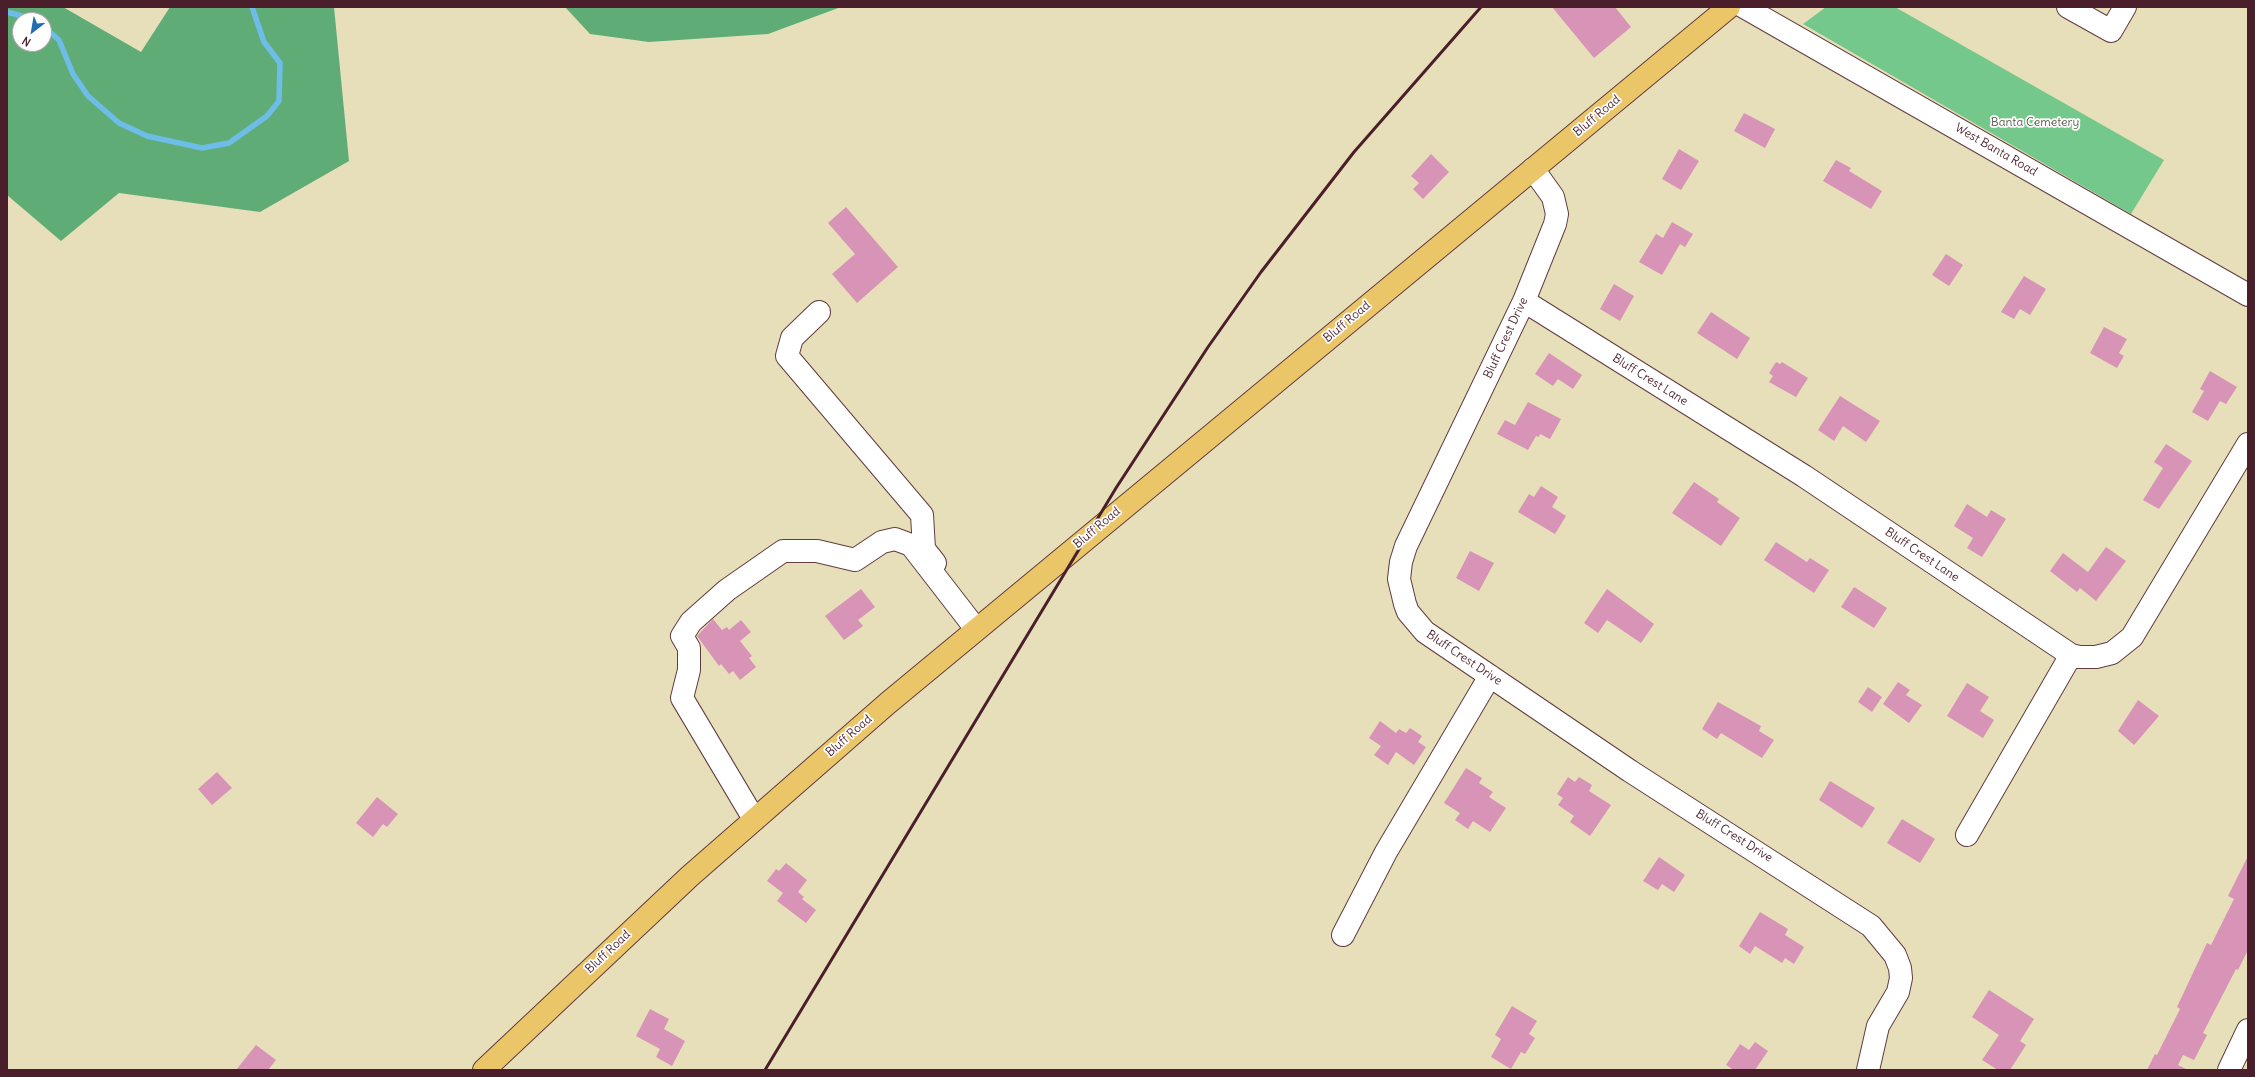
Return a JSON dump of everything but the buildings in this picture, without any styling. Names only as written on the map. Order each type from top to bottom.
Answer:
[{"type":"main road","name":"Bluff Road","points":[[484,1070],[655,908],[754,819],[980,626],[1729,7]]},
{"type":"street","name":"West Banta Road","points":[[1744,7],[2248,295]]},
{"type":"street","points":[[2068,7],[2111,31],[2125,7]]},
{"type":"street","name":"Bluff Crest Drive","points":[[1533,169],[1553,197],[1557,214],[1524,301],[1406,546],[1400,570],[1402,596],[1408,612],[1425,632],[1630,770],[1864,920],[1886,942],[1899,964],[1901,982],[1898,992],[1878,1026],[1868,1070]]},
{"type":"street","name":"Bluff Crest Lane","points":[[1524,301],[1804,476],[2071,655],[2087,658],[2104,656],[2120,648],[2132,637],[2248,444]]},
{"type":"street","points":[[819,312],[792,338],[787,356],[922,515],[924,549],[980,626]]},
{"type":"street","points":[[754,819],[682,698],[689,670],[689,648],[682,636],[691,622],[727,590],[783,551],[817,551],[855,560],[882,542],[895,539],[910,545],[980,626]]},
{"type":"street","points":[[1967,835],[2071,655]]},
{"type":"street","points":[[1343,935],[1386,852],[1490,676]]},
{"type":"street","points":[[2229,1070],[2248,1030]]},
{"type":"green space","points":[[7,7],[63,7],[141,52],[170,7],[334,7],[349,161],[260,212],[119,193],[61,241],[7,195]]},
{"type":"green space","points":[[565,7],[841,7],[768,34],[649,42],[590,34]]},
{"type":"green space","name":"Banta Cemetery","points":[[1826,7],[1895,7],[2164,160],[2131,214],[1803,24]]},
{"type":"waterway","points":[[52,34],[59,40],[73,74],[88,96],[119,123],[147,136],[202,148],[229,143],[267,116],[279,101],[280,63],[264,42],[252,7]]},
{"type":"waterway","points":[[7,12],[12,13]]},
{"type":"railway","points":[[765,1070],[1116,488],[1208,347],[1261,272],[1354,152],[1481,7]]}]
